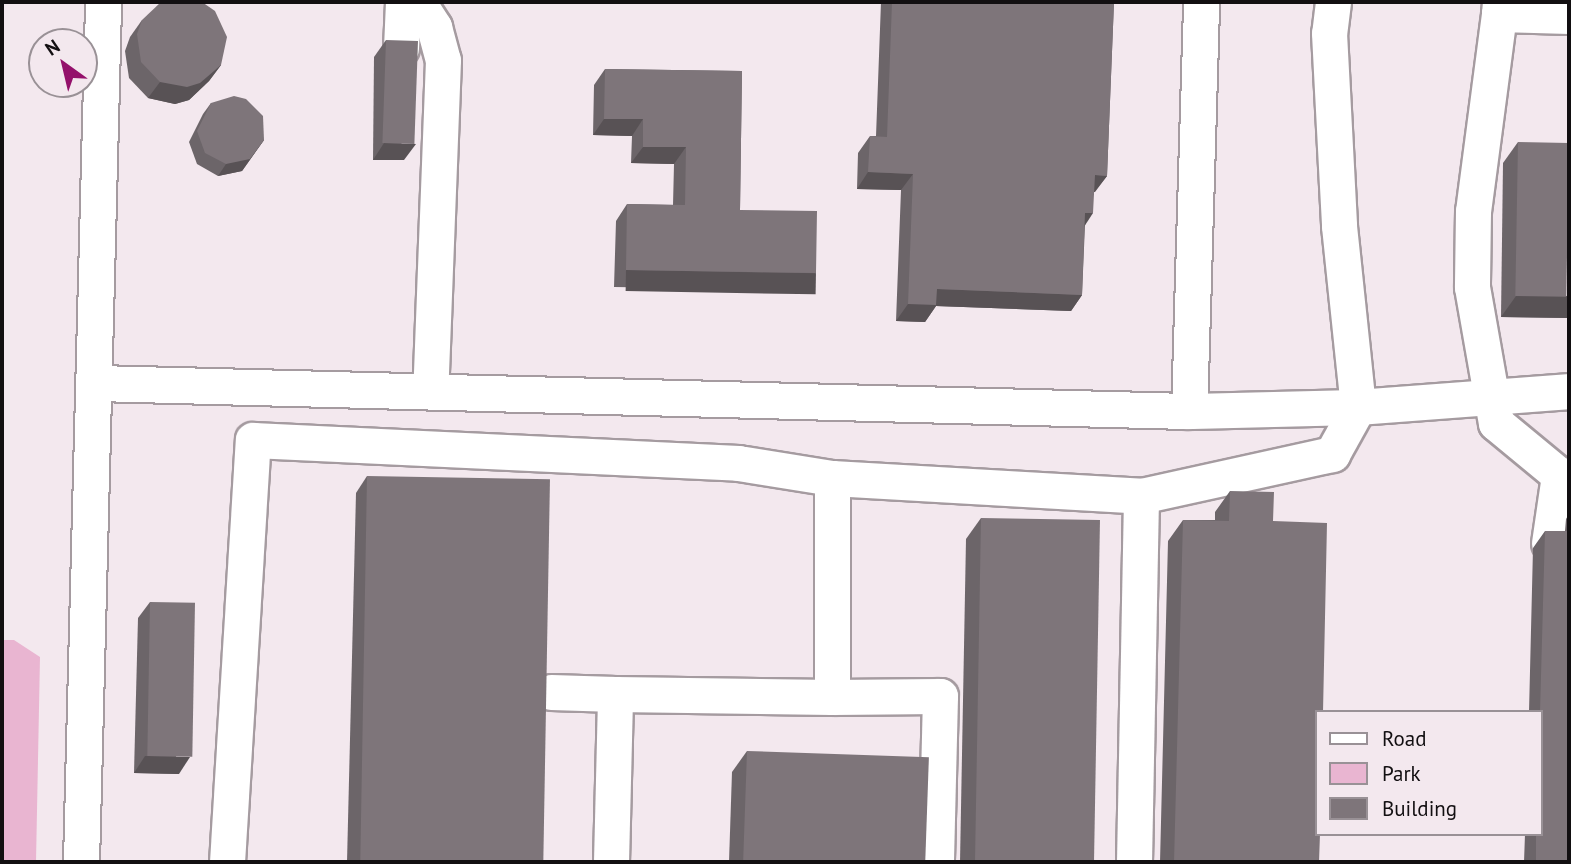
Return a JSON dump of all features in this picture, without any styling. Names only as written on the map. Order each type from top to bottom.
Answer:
[{"type":"lane","points":[[81,862],[96,383],[103,2]]},
{"type":"lane","points":[[401,48],[402,2]]},
{"type":"lane","points":[[418,2],[434,27],[443,60],[430,391]]},
{"type":"lane","points":[[1189,411],[1201,2]]},
{"type":"lane","points":[[228,862],[253,440],[738,463],[832,478],[1141,496],[1332,454],[1358,407],[1339,226],[1329,33],[1333,2]]},
{"type":"lane","points":[[1549,543],[1564,476],[1496,423],[1472,287],[1473,211],[1499,8],[1569,16]]},
{"type":"lane","points":[[96,383],[1189,411],[1358,407],[1569,391]]},
{"type":"lane","points":[[832,478],[832,697]]},
{"type":"lane","points":[[1134,862],[1141,496]]},
{"type":"lane","points":[[551,692],[832,697],[940,696],[936,862]]},
{"type":"lane","points":[[611,862],[615,694]]},
{"type":"green space","points":[[2,640],[14,640],[40,657],[36,862],[2,862]]},
{"type":"building","points":[[161,2],[202,2],[215,11],[227,37],[221,65],[200,83],[187,87],[160,82],[141,62],[137,34],[142,20]]},
{"type":"building","points":[[892,2],[1114,2],[1107,176],[1095,175],[1093,213],[1085,213],[1082,295],[937,289],[936,305],[908,304],[913,174],[868,172],[870,136],[887,137]]},
{"type":"building","points":[[386,40],[418,41],[414,144],[382,143]]},
{"type":"building","points":[[605,69],[742,71],[740,210],[817,211],[816,273],[626,270],[627,204],[685,205],[686,147],[643,147],[643,119],[604,119]]},
{"type":"building","points":[[234,96],[246,99],[263,116],[264,140],[250,159],[226,164],[205,153],[197,131],[211,103]]},
{"type":"building","points":[[1518,142],[1569,143],[1566,297],[1515,296]]},
{"type":"building","points":[[367,476],[550,479],[543,862],[360,862]]},
{"type":"building","points":[[1230,491],[1274,492],[1273,521],[1327,523],[1323,710],[1316,710],[1316,836],[1320,836],[1319,862],[1174,862],[1183,520],[1229,521]]},
{"type":"building","points":[[981,518],[1100,520],[1094,862],[975,862]]},
{"type":"building","points":[[1545,531],[1569,531],[1569,862],[1536,862],[1536,836],[1543,836],[1543,710],[1540,710]]},
{"type":"building","points":[[150,602],[195,603],[192,757],[147,756]]},
{"type":"building","points":[[747,751],[929,757],[925,862],[743,862]]}]
